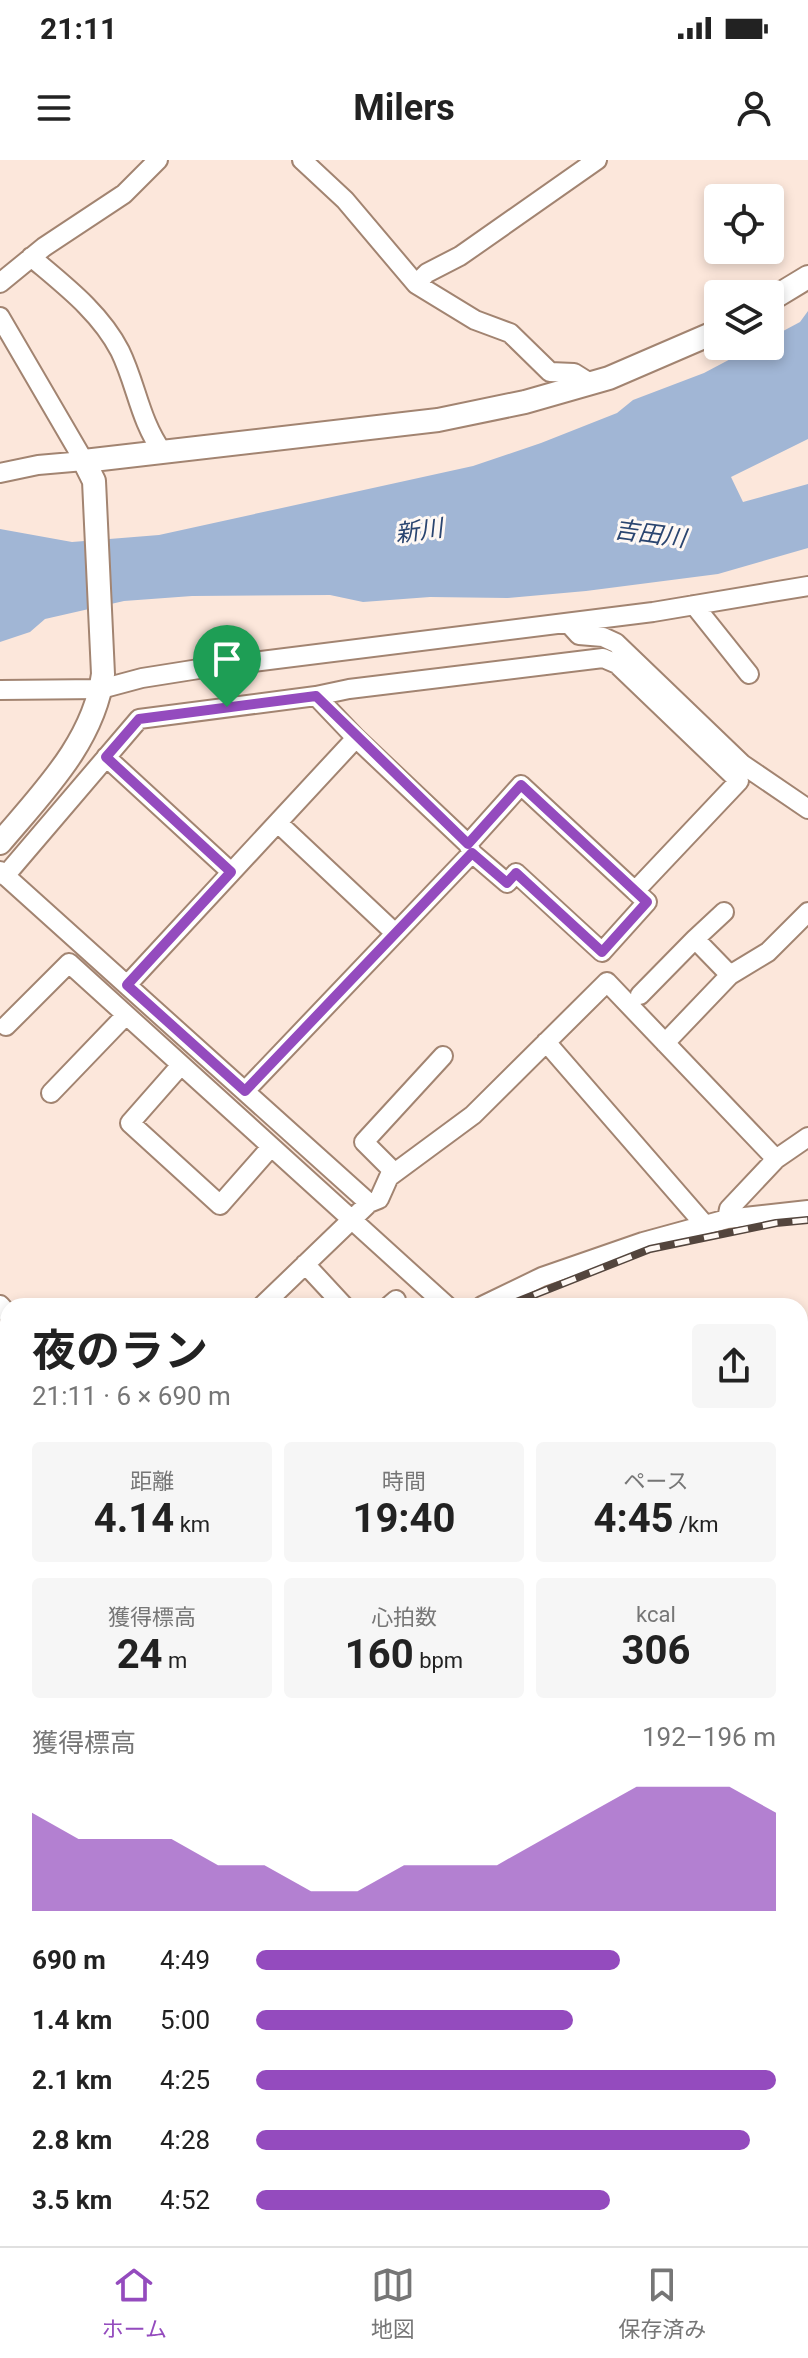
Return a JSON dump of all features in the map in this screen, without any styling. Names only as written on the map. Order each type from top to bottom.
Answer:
[{"type":"street","points":[[0,283],[31,257],[124,194],[158,160]]},
{"type":"street","points":[[302,160],[345,200],[416,284],[475,320],[510,333],[550,372],[574,373],[590,383]]},
{"type":"street","points":[[416,284],[427,273],[460,256],[597,160]]},
{"type":"street","points":[[31,257],[89,309],[119,348],[138,406],[163,453]]},
{"type":"street","points":[[784,292],[808,277]]},
{"type":"street","points":[[0,317],[89,471],[102,682],[95,710],[77,745],[56,776],[0,843]]},
{"type":"street","points":[[0,473],[38,465],[89,471],[163,453],[438,420],[525,402],[609,378],[704,337]]},
{"type":"street","points":[[0,690],[142,678],[569,624],[808,586]]},
{"type":"street","points":[[694,605],[749,674]]},
{"type":"street","points":[[569,624],[579,635],[603,637],[616,643],[742,764],[808,809]]},
{"type":"street","points":[[369,1203],[3,873],[139,719],[603,658],[617,664],[739,781],[635,891]]},
{"type":"street","points":[[245,1091],[395,933],[470,848],[521,785],[647,902],[602,952],[516,873],[507,883],[470,848],[356,738],[316,696]]},
{"type":"street","points":[[127,985],[356,738]]},
{"type":"street","points":[[106,757],[231,872]]},
{"type":"street","points":[[278,823],[395,933]]},
{"type":"street","points":[[640,995],[724,912]]},
{"type":"street","points":[[665,1043],[730,975],[768,952],[808,912]]},
{"type":"street","points":[[695,939],[730,975]]},
{"type":"street","points":[[6,1026],[69,963],[438,1298]]},
{"type":"street","points":[[389,1177],[473,1115],[607,982],[776,1159]]},
{"type":"street","points":[[51,1093],[126,1015]]},
{"type":"street","points":[[546,1042],[705,1225]]},
{"type":"street","points":[[270,1298],[369,1203],[379,1199],[392,1170],[364,1142],[443,1056]]},
{"type":"street","points":[[181,1065],[130,1123],[220,1205],[271,1147]]},
{"type":"street","points":[[727,1219],[729,1209],[776,1159],[808,1137]]},
{"type":"street","points":[[499,1298],[592,1258],[705,1225],[727,1219],[808,1210]]},
{"type":"street","points":[[305,1264],[337,1298]]},
{"type":"water","points":[[808,311],[808,439],[731,477],[743,502],[808,484],[808,548],[718,574],[508,598],[430,597],[363,602],[330,595],[192,596],[124,601],[45,619],[30,632],[0,642],[0,529],[72,542],[159,535],[473,466],[617,413],[633,400],[704,373],[729,360],[784,360],[784,331],[800,322]]},
{"type":"railway","points":[[526,1298],[650,1249],[776,1223],[808,1220]]},
{"type":"route","points":[[316,696],[468,844],[521,785],[647,902],[602,952],[516,873],[507,883],[472,853],[245,1091],[127,985],[231,872],[106,757],[139,719],[227,707],[316,696]]},
{"type":"water label","name":"新川","points":[[419,531]]},
{"type":"water label","name":"吉田川","points":[[650,534]]}]
